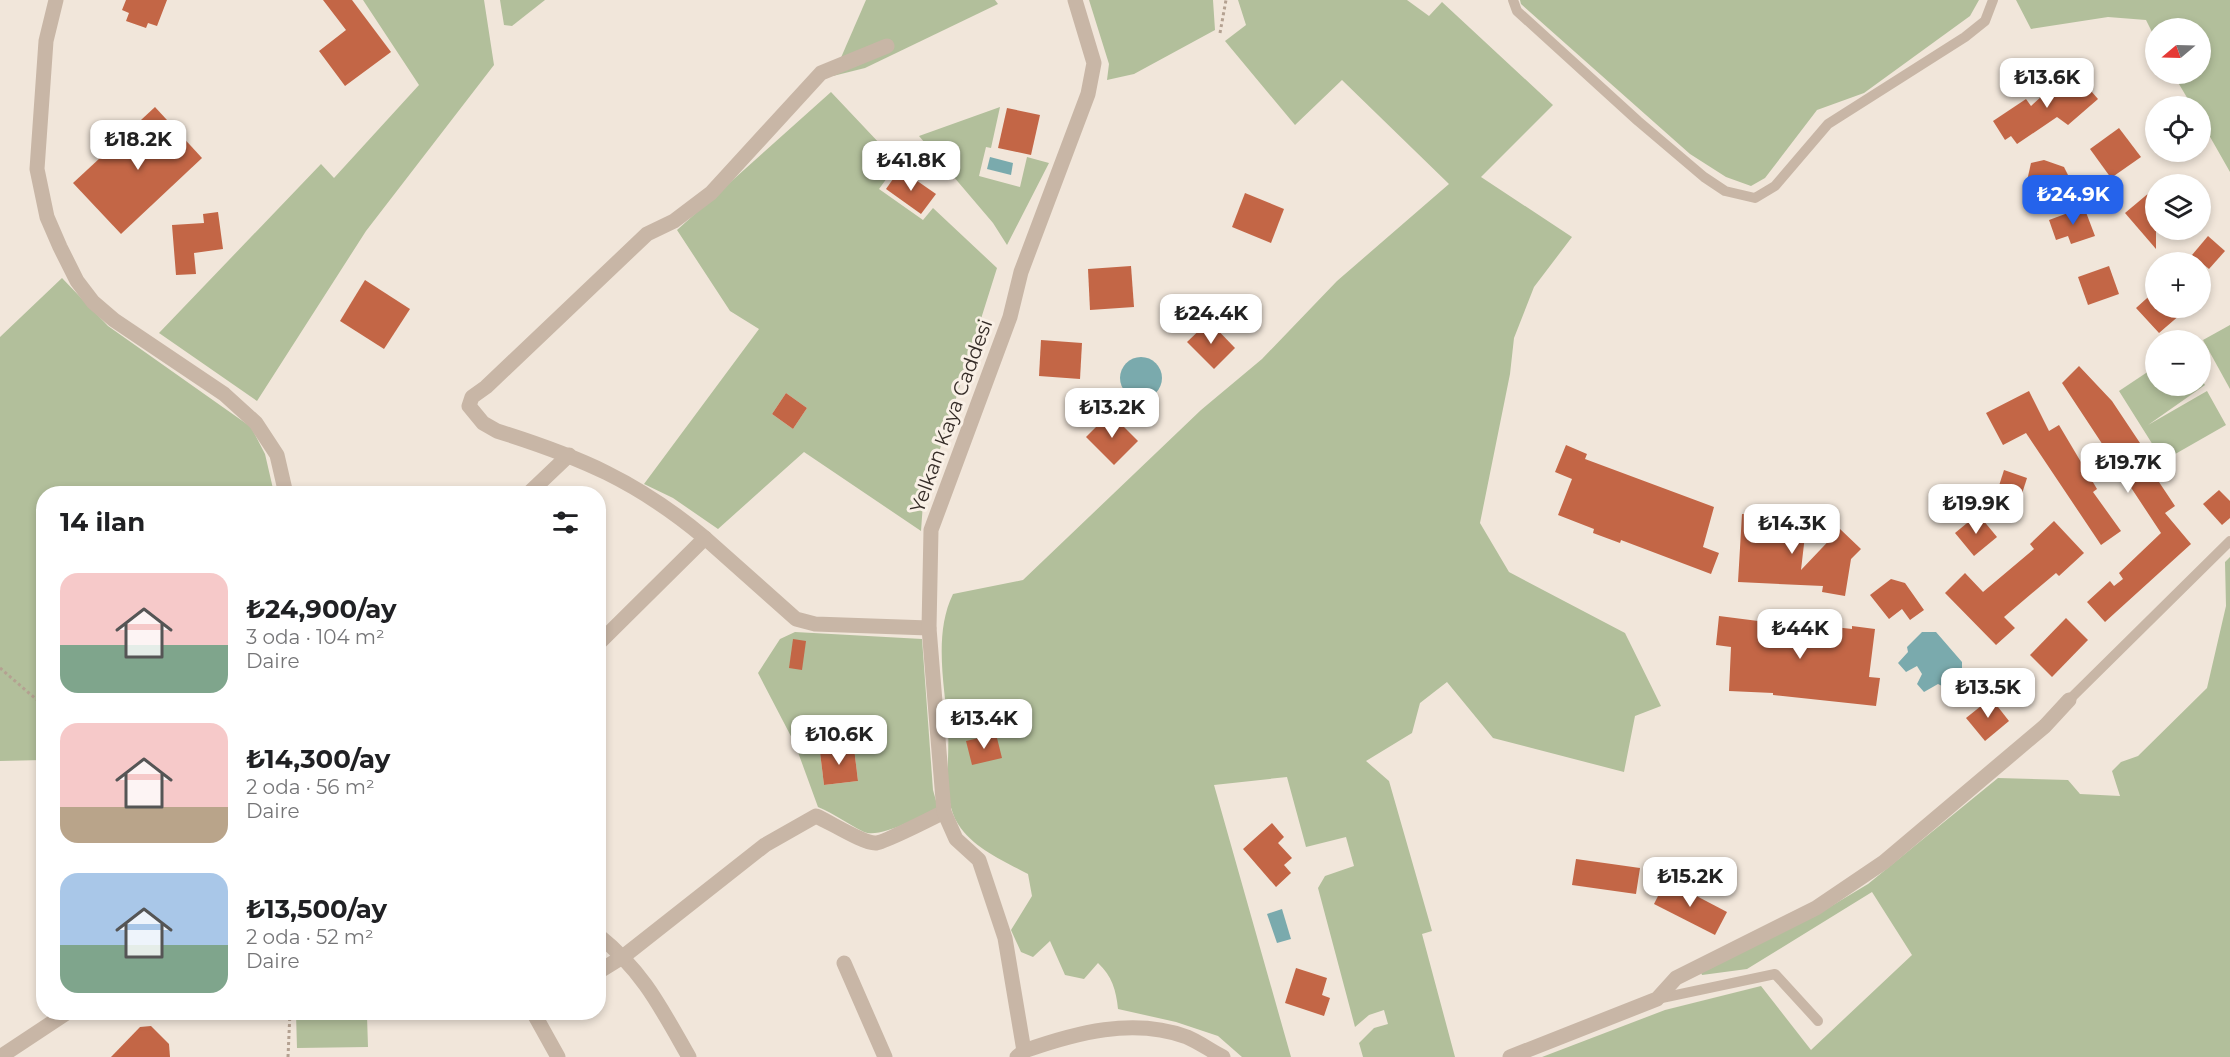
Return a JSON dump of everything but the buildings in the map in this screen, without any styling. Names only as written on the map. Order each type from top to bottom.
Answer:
[{"type":"street","points":[[56,0],[46,41],[38,169],[47,217],[60,247],[77,281],[93,302],[114,320],[224,394],[256,423],[277,455],[284,486]]},
{"type":"street","name":"Yelkan Kaya Caddesi","points":[[1020,1054],[1005,938],[979,860],[956,839],[944,812],[929,628],[931,530],[1010,317],[1021,272],[1088,94],[1094,63],[1075,0]]},
{"type":"street","points":[[887,46],[822,73],[711,193],[674,221],[647,234],[494,380],[472,397],[470,406],[483,423],[569,455],[618,478],[666,506],[796,619],[815,624],[929,628]]},
{"type":"street","points":[[536,486],[569,455]]},
{"type":"street","points":[[606,636],[705,538]]},
{"type":"street","points":[[1517,1056],[1657,999],[1676,978],[1816,908],[1884,862],[2045,726],[2068,700]]},
{"type":"street","points":[[606,967],[624,956],[765,845],[816,816],[841,826],[862,840],[877,844],[944,812]]},
{"type":"street","points":[[606,941],[624,956],[643,978],[689,1057]]},
{"type":"street","points":[[844,963],[885,1057]]},
{"type":"street","points":[[0,1057],[56,1020]]},
{"type":"street","points":[[538,1020],[558,1057]]},
{"type":"street","points":[[1020,1054],[1066,1037],[1136,1026],[1186,1037],[1223,1057]]},
{"type":"lane","points":[[1513,0],[1518,10],[1671,150],[1725,191],[1755,198],[1775,186],[1828,124],[1965,37],[1985,21],[1993,0]]},
{"type":"lane","points":[[2068,700],[2230,541]]},
{"type":"lane","points":[[1657,999],[1775,974],[1818,1021]]},
{"type":"path","points":[[1220,33],[1226,0]]},
{"type":"path","points":[[0,668],[36,699]]},
{"type":"path","points":[[288,1057],[290,1020]]},
{"type":"green space","points":[[363,0],[484,0],[494,65],[366,231],[257,401],[159,333],[321,164],[334,178],[419,85]]},
{"type":"green space","points":[[500,0],[545,0],[512,26],[504,25]]},
{"type":"green space","points":[[866,0],[995,0],[998,4],[865,68],[833,76]]},
{"type":"green space","points":[[1089,0],[1213,0],[1215,30],[1134,74],[1107,80],[1109,64]]},
{"type":"green space","points":[[1238,0],[1407,0],[1429,16],[1442,2],[1553,105],[1481,177],[1572,237],[1534,287],[1514,338],[1510,374],[1480,523],[1509,572],[1625,633],[1661,706],[1635,716],[1624,772],[1493,738],[1447,682],[1420,703],[1412,733],[1366,761],[1389,781],[1432,931],[1422,934],[1455,1057],[1363,1057],[1359,1043],[1374,1028],[1388,1024],[1384,1010],[1369,1015],[1355,1027],[1318,888],[1325,876],[1354,866],[1346,837],[1306,847],[1287,777],[1214,785],[1291,1057],[1242,1057],[1218,1036],[1176,1022],[1118,1009],[1112,984],[1107,973],[1098,963],[1084,979],[1065,975],[1050,941],[1033,957],[1021,952],[1011,930],[1032,896],[1028,874],[990,854],[972,841],[958,824],[950,803],[942,643],[943,626],[953,594],[1023,580],[1201,410],[1262,359],[1337,281],[1449,184],[1342,80],[1295,125],[1225,41],[1246,25]]},
{"type":"green space","points":[[1520,0],[1979,0],[1970,16],[1864,93],[1817,110],[1765,178],[1751,186],[1726,177],[1690,154],[1521,4]]},
{"type":"green space","points":[[2016,0],[2230,0],[2230,172],[2211,139],[2211,96],[2186,96],[2179,84],[2211,84],[2211,18],[2145,18],[2145,20],[2108,17],[2031,29]]},
{"type":"green space","points":[[831,92],[898,163],[879,189],[923,220],[933,208],[997,268],[923,503],[921,531],[804,452],[718,529],[673,498],[644,484],[759,329],[730,311],[677,230]],"holes":[[[786,393],[807,408],[793,429],[772,414]]]},
{"type":"green space","points":[[1000,107],[991,148],[986,147],[979,176],[1020,187],[1027,157],[1049,163],[1007,245],[993,223],[919,136]]},
{"type":"green space","points":[[62,278],[108,326],[251,427],[265,454],[272,486],[36,486],[36,760],[0,761],[0,337]]},
{"type":"green space","points":[[2230,325],[2230,389],[2211,355],[2211,336]]},
{"type":"green space","points":[[2145,374],[2145,396],[2189,396],[2148,425],[2198,396],[2210,396],[2226,425],[2163,461],[2119,391]]},
{"type":"green space","points":[[2230,557],[2230,1057],[1542,1057],[1665,1010],[1761,986],[1811,1050],[1912,955],[1872,892],[1747,969],[1702,975],[1700,970],[1823,911],[1868,884],[1998,778],[2068,780],[2080,794],[2120,796],[2112,771],[2121,762],[2138,756],[2207,688],[2226,606],[2225,562]]},
{"type":"green space","points":[[795,632],[922,639],[933,790],[938,808],[901,826],[871,833],[864,832],[818,807],[795,744],[758,673],[780,639]],"holes":[[[854,748],[858,781],[824,785],[820,752]]]},
{"type":"green space","points":[[296,1020],[367,1020],[368,1047],[297,1048]]},
{"type":"water","points":[[990,157],[1013,163],[1011,175],[987,169]]},
{"type":"water","points":[[1141,357],[1156,363],[1162,378],[1156,393],[1141,399],[1126,393],[1120,378],[1126,363]]},
{"type":"water","points":[[1922,632],[1936,632],[1962,662],[1962,678],[1948,689],[1938,684],[1924,692],[1917,684],[1922,674],[1917,666],[1906,672],[1898,663],[1908,652],[1907,647]]},
{"type":"water","points":[[1282,909],[1291,939],[1277,943],[1267,914]]}]
